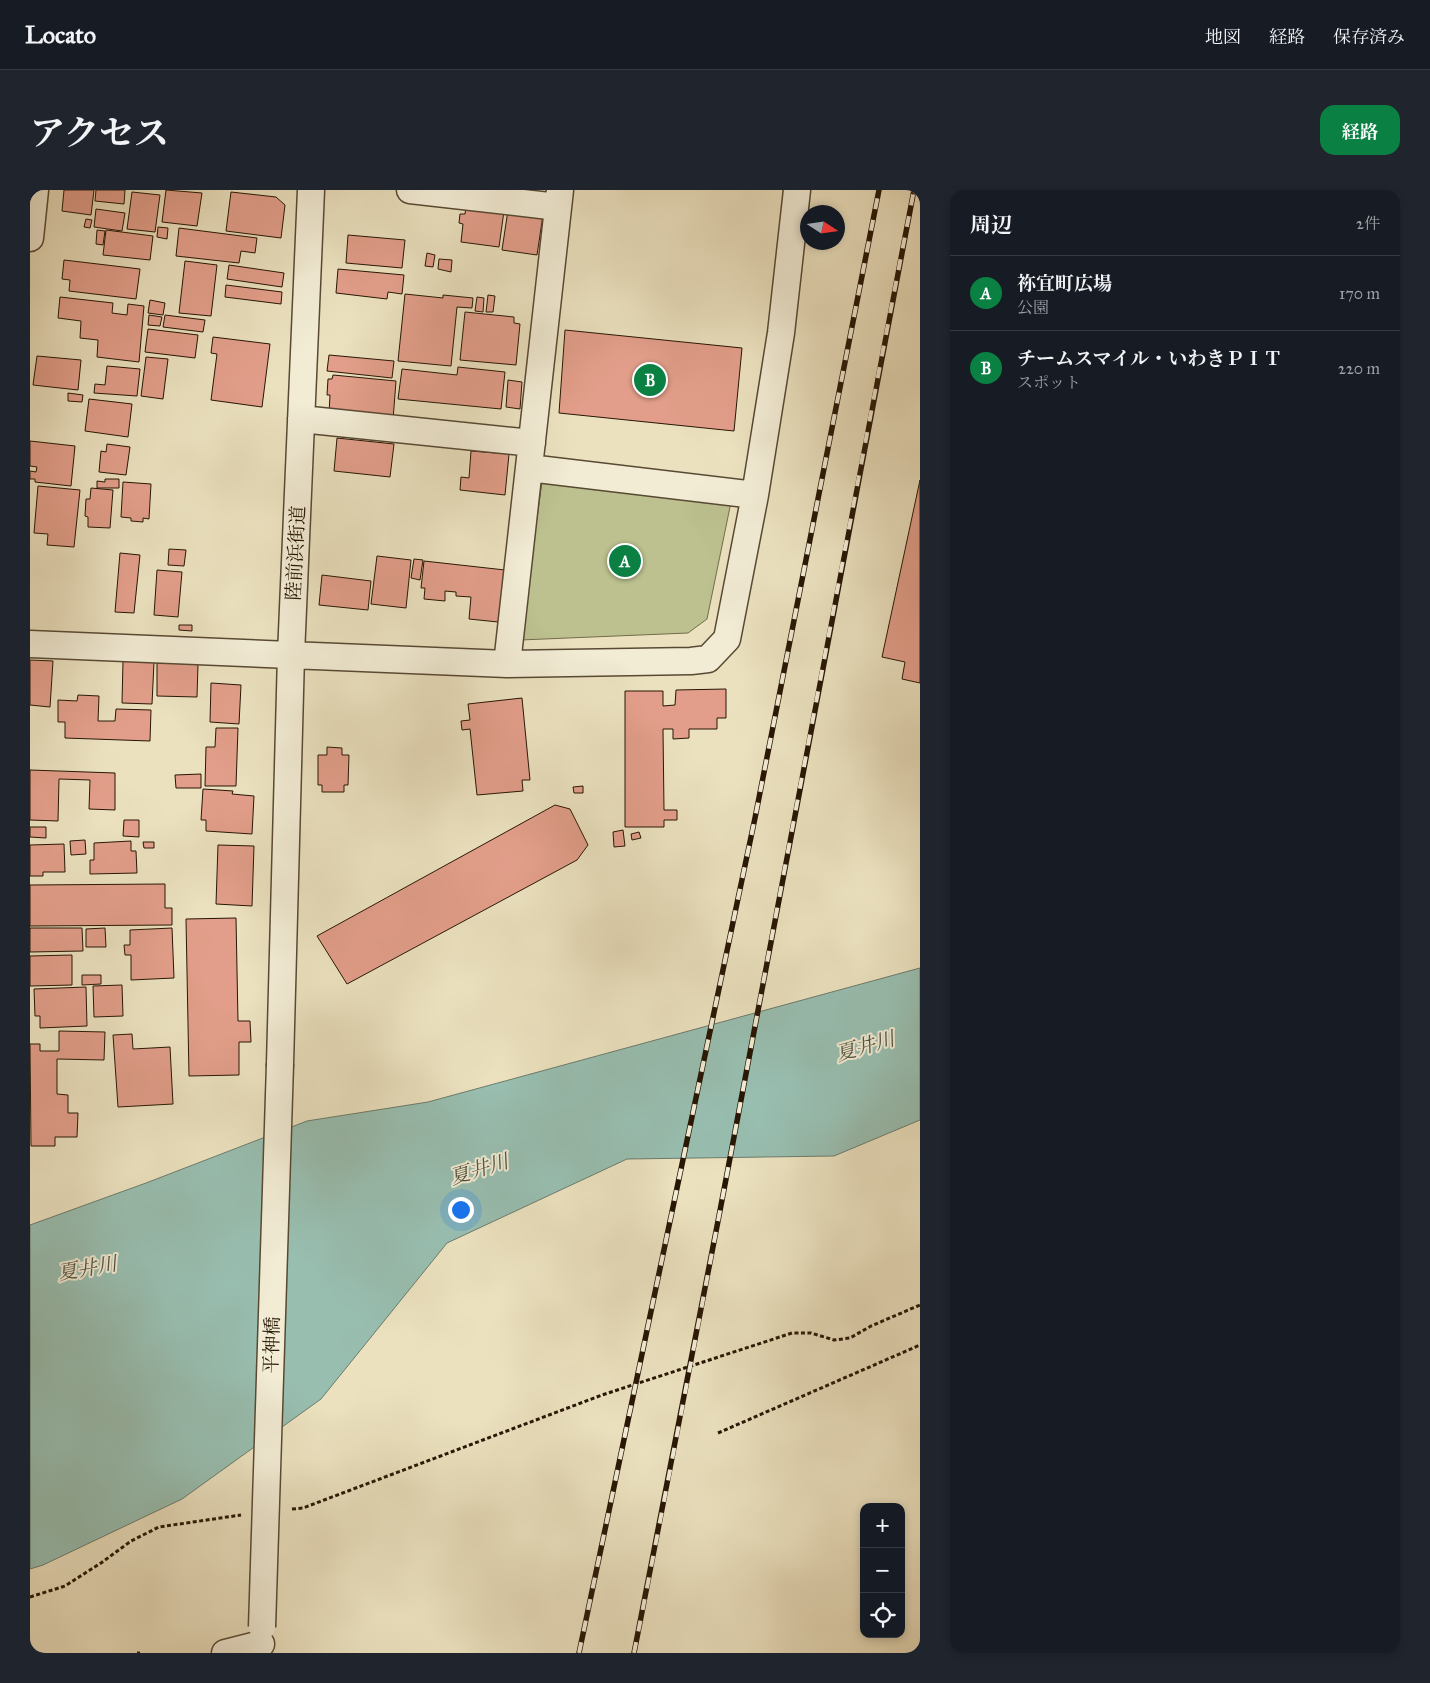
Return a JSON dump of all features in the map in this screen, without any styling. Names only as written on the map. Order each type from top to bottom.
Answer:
[{"type":"street","points":[[30,238],[35,190]]},
{"type":"street","name":"陸前浜街道","points":[[280,1064],[290,655],[310,190]]},
{"type":"street","points":[[410,190],[559,199],[507,664]]},
{"type":"street","points":[[30,644],[507,664],[691,661],[708,659],[727,639],[755,495],[781,333],[797,190]]},
{"type":"street","points":[[301,419],[530,455],[755,495]]},
{"type":"street","name":"平神橋","points":[[261,1641],[280,1064]]},
{"type":"street","points":[[225,1653],[261,1641]]},
{"type":"path","points":[[284,1510],[303,1508],[602,1395],[792,1333],[812,1333],[834,1340],[850,1338],[871,1326],[920,1305]]},
{"type":"path","points":[[718,1433],[920,1345]]},
{"type":"path","points":[[30,1597],[65,1586],[131,1541],[159,1527],[247,1515]]},
{"type":"green space","points":[[542,482],[731,502],[707,619],[688,633],[520,640]]},
{"type":"water","name":"夏井川","points":[[920,968],[920,1120],[834,1156],[627,1159],[447,1243],[321,1399],[182,1499],[43,1565],[30,1569],[30,1225],[307,1121],[428,1102]]},
{"type":"building","points":[[64,190],[94,190],[91,215],[62,211]]},
{"type":"building","points":[[96,190],[125,190],[124,204],[95,201]]},
{"type":"building","points":[[166,190],[202,193],[197,226],[162,222]]},
{"type":"building","points":[[132,192],[160,195],[155,232],[127,229]]},
{"type":"building","points":[[231,192],[276,197],[285,205],[281,238],[226,231]]},
{"type":"building","points":[[466,206],[504,211],[499,247],[461,242],[463,224],[459,223],[460,214],[465,214]]},
{"type":"building","points":[[96,209],[125,213],[122,231],[94,227]]},
{"type":"building","points":[[508,210],[543,215],[537,255],[502,250]]},
{"type":"building","points":[[86,219],[92,220],[90,228],[84,227]]},
{"type":"building","points":[[158,227],[168,228],[167,239],[157,237]]},
{"type":"building","points":[[179,228],[257,238],[255,253],[241,251],[239,263],[176,256]]},
{"type":"building","points":[[97,230],[105,231],[103,245],[96,244]]},
{"type":"building","points":[[106,230],[153,236],[150,260],[103,255]]},
{"type":"building","points":[[348,235],[405,240],[402,268],[346,263]]},
{"type":"building","points":[[427,253],[435,255],[433,267],[425,266]]},
{"type":"building","points":[[439,259],[452,260],[451,272],[438,269]]},
{"type":"building","points":[[64,260],[140,269],[136,299],[69,291],[70,280],[62,279]]},
{"type":"building","points":[[185,261],[217,265],[211,316],[179,313]]},
{"type":"building","points":[[229,265],[284,273],[282,287],[227,279]]},
{"type":"building","points":[[338,269],[404,275],[402,294],[388,292],[387,299],[336,293]]},
{"type":"building","points":[[226,285],[282,292],[281,304],[225,297]]},
{"type":"building","points":[[405,294],[443,298],[443,295],[473,298],[472,308],[457,307],[451,366],[398,361]]},
{"type":"building","points":[[488,295],[495,296],[493,312],[486,312]]},
{"type":"building","points":[[60,297],[113,303],[112,313],[127,315],[128,304],[144,306],[139,362],[97,357],[98,340],[80,338],[81,321],[58,318]]},
{"type":"building","points":[[477,297],[484,298],[483,312],[475,311]]},
{"type":"building","points":[[150,300],[165,303],[163,315],[148,313]]},
{"type":"building","points":[[465,312],[514,317],[514,323],[520,324],[516,365],[460,360]]},
{"type":"building","points":[[149,315],[162,317],[160,326],[148,325]]},
{"type":"building","points":[[165,315],[205,320],[203,332],[163,327]]},
{"type":"building","points":[[148,329],[198,335],[195,358],[145,352]]},
{"type":"building","points":[[565,330],[742,348],[734,431],[559,413]]},
{"type":"building","points":[[213,337],[270,344],[262,407],[211,400],[217,354],[211,353]]},
{"type":"building","points":[[329,355],[394,361],[392,378],[327,371]]},
{"type":"building","points":[[37,356],[81,360],[78,390],[33,385]]},
{"type":"building","points":[[146,357],[168,359],[163,399],[141,396]]},
{"type":"building","points":[[107,366],[140,369],[137,396],[94,393],[95,384],[105,385]]},
{"type":"building","points":[[458,367],[505,372],[501,409],[398,399],[402,369],[457,375]]},
{"type":"building","points":[[333,375],[396,381],[393,420],[329,414],[330,395],[327,395],[328,379],[332,379]]},
{"type":"building","points":[[508,380],[522,382],[520,409],[506,407]]},
{"type":"building","points":[[68,393],[83,395],[82,402],[68,401]]},
{"type":"building","points":[[89,399],[132,404],[128,437],[85,431]]},
{"type":"building","points":[[337,438],[394,444],[390,477],[334,471]]},
{"type":"building","points":[[30,441],[75,446],[71,486],[35,482],[35,479],[30,479],[30,471],[36,472],[37,467],[30,466]]},
{"type":"building","points":[[107,444],[130,447],[126,475],[99,472],[101,451],[106,452]]},
{"type":"building","points":[[471,451],[509,454],[505,495],[460,490],[461,477],[469,478]]},
{"type":"building","points":[[105,479],[119,479],[119,488],[97,488],[97,481],[105,482]]},
{"type":"building","points":[[920,480],[920,683],[902,679],[905,662],[882,657]]},
{"type":"building","points":[[123,482],[151,484],[149,519],[143,518],[143,522],[131,521],[131,518],[121,517]]},
{"type":"building","points":[[38,486],[80,490],[74,547],[47,545],[48,534],[34,533]]},
{"type":"building","points":[[91,488],[113,490],[110,528],[88,527],[88,517],[85,516],[86,499],[90,499]]},
{"type":"building","points":[[169,549],[186,550],[184,566],[168,565]]},
{"type":"building","points":[[120,553],[140,555],[134,613],[115,612]]},
{"type":"building","points":[[377,556],[411,560],[406,608],[371,604]]},
{"type":"building","points":[[414,559],[423,560],[420,580],[411,578]]},
{"type":"building","points":[[424,561],[505,570],[498,622],[469,619],[471,597],[456,596],[456,592],[445,591],[445,601],[424,599],[425,588],[421,588]]},
{"type":"building","points":[[157,570],[182,572],[178,617],[154,615]]},
{"type":"building","points":[[322,575],[371,581],[368,610],[319,605]]},
{"type":"building","points":[[179,625],[192,625],[192,631],[179,630]]},
{"type":"building","points":[[30,660],[53,661],[50,707],[30,705]]},
{"type":"building","points":[[123,661],[154,662],[152,704],[122,703]]},
{"type":"building","points":[[157,663],[198,664],[197,697],[157,696]]},
{"type":"building","points":[[211,683],[241,685],[239,724],[210,722]]},
{"type":"building","points":[[726,689],[726,718],[717,718],[717,729],[689,729],[689,738],[673,739],[673,729],[663,729],[664,810],[677,810],[677,820],[664,820],[664,827],[625,827],[625,691],[663,691],[663,706],[675,705],[676,690]]},
{"type":"building","points":[[78,695],[99,696],[98,721],[115,721],[116,709],[151,710],[150,741],[65,738],[65,722],[58,722],[58,700],[77,701]]},
{"type":"building","points":[[522,698],[530,780],[522,780],[523,791],[477,795],[470,729],[462,730],[461,721],[470,720],[468,704]]},
{"type":"building","points":[[216,728],[238,728],[236,786],[205,786],[206,747],[215,747]]},
{"type":"building","points":[[327,747],[342,748],[342,755],[349,755],[348,785],[344,785],[344,792],[322,792],[322,785],[318,785],[318,755],[327,755]]},
{"type":"building","points":[[30,770],[115,773],[115,810],[89,809],[90,780],[59,779],[58,821],[30,820]]},
{"type":"building","points":[[201,774],[201,788],[176,788],[175,775]]},
{"type":"building","points":[[583,786],[583,793],[574,793],[573,787]]},
{"type":"building","points":[[203,789],[233,791],[232,794],[254,796],[252,834],[206,831],[206,820],[201,820]]},
{"type":"building","points":[[555,805],[570,809],[588,845],[577,860],[347,984],[317,936]]},
{"type":"building","points":[[124,820],[139,820],[139,837],[123,836]]},
{"type":"building","points":[[30,827],[46,827],[46,838],[30,837]]},
{"type":"building","points":[[623,830],[625,846],[614,847],[613,832]]},
{"type":"building","points":[[639,832],[641,838],[632,840],[631,834]]},
{"type":"building","points":[[85,840],[86,854],[71,855],[70,841]]},
{"type":"building","points":[[131,841],[131,851],[136,851],[137,873],[90,874],[90,860],[94,860],[94,843]]},
{"type":"building","points":[[143,842],[154,842],[154,848],[144,848]]},
{"type":"building","points":[[64,844],[65,872],[43,872],[43,876],[30,876],[30,845]]},
{"type":"building","points":[[218,845],[254,846],[252,906],[216,904]]},
{"type":"building","points":[[165,884],[165,908],[172,908],[172,925],[30,926],[30,885]]},
{"type":"building","points":[[236,918],[238,1021],[250,1021],[251,1042],[239,1042],[239,1075],[189,1076],[186,919]]},
{"type":"building","points":[[30,928],[82,928],[83,951],[30,952]]},
{"type":"building","points":[[105,928],[106,947],[86,947],[86,929]]},
{"type":"building","points":[[172,928],[174,978],[131,980],[131,955],[125,955],[124,945],[130,945],[130,930]]},
{"type":"building","points":[[72,955],[72,985],[30,986],[30,956]]},
{"type":"building","points":[[82,975],[101,975],[101,984],[82,985]]},
{"type":"building","points":[[122,985],[123,1016],[94,1017],[93,986]]},
{"type":"building","points":[[86,987],[87,1026],[40,1028],[40,1016],[35,1016],[34,989]]},
{"type":"building","points":[[59,1031],[105,1032],[104,1060],[57,1059],[57,1094],[68,1095],[68,1113],[78,1113],[77,1137],[55,1137],[55,1146],[31,1146],[30,1044],[40,1044],[40,1051],[59,1051]]},
{"type":"building","points":[[132,1034],[133,1049],[170,1047],[173,1104],[118,1107],[113,1035]]},
{"type":"railway","points":[[579,1653],[755,818],[879,190]]},
{"type":"railway","points":[[634,1653],[914,190]]},
{"type":"place","name":"チームスマイル・いわきＰＩＴ","points":[[650,380]]},
{"type":"place","name":"祢宜町広場","points":[[625,561]]}]
